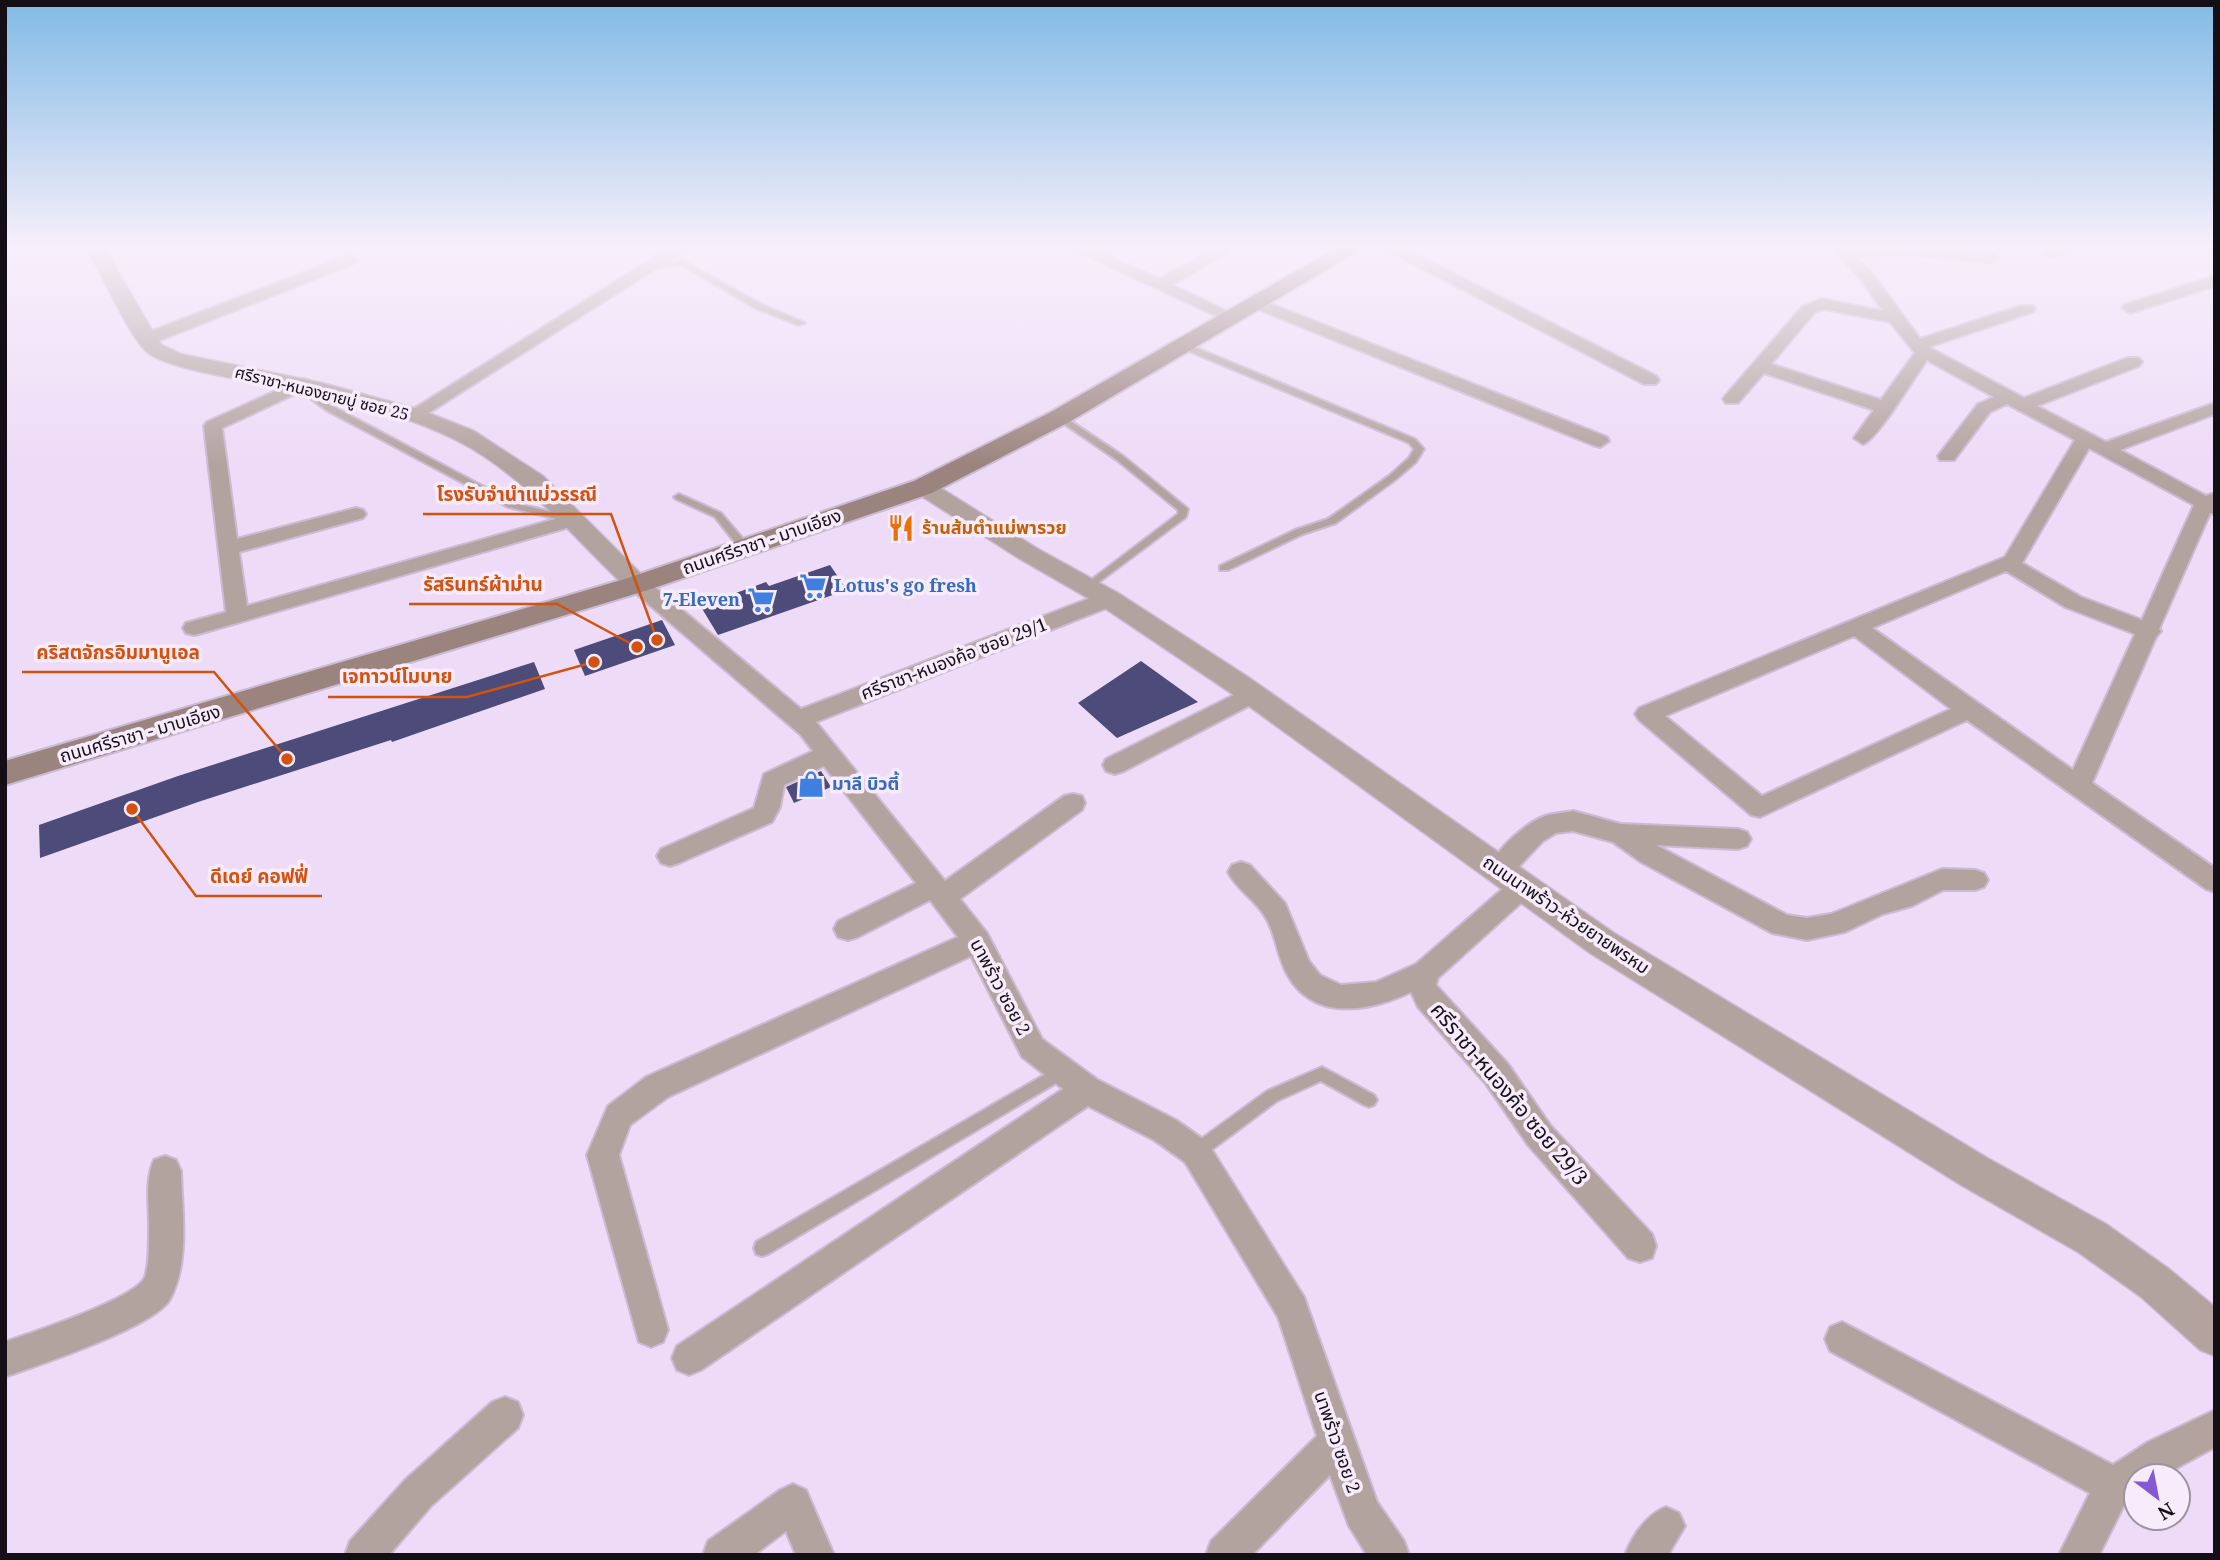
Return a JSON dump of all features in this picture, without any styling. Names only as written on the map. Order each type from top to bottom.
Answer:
[{"type":"main road","name":"ถนนศรีราชา - มาบเอียง","points":[[5,773],[638,584],[923,487],[1060,417],[1228,319]]},
{"type":"street","name":"ศรีราชา-หนองยายบู่ ซอย 25","points":[[136,319],[155,349],[175,359],[308,386],[413,415],[466,436],[535,481],[592,542],[638,584]]},
{"type":"street","points":[[148,339],[200,319]]},
{"type":"street","points":[[413,415],[565,319]]},
{"type":"street","points":[[1295,319],[1600,441]]},
{"type":"street","points":[[1529,319],[1650,380]]},
{"type":"street","points":[[1732,399],[1801,319]]},
{"type":"street","points":[[1897,319],[1921,349],[2085,439],[2212,503],[2078,786]]},
{"type":"street","points":[[1863,438],[1887,408],[1921,349],[2001,319]]},
{"type":"street","points":[[1947,456],[1984,408],[2015,401],[2133,362]]},
{"type":"street","points":[[1761,366],[1887,408]]},
{"type":"street","points":[[237,615],[213,426],[308,386]]},
{"type":"street","points":[[2105,449],[2215,408]]},
{"type":"street","points":[[1969,710],[1760,808],[1647,714],[2013,561],[2085,439]]},
{"type":"street","name":"ถนนนาพร้าว-ห้วยยายพรหม","points":[[923,487],[1098,594],[1252,694],[1602,943],[1975,1172],[2092,1238],[2155,1283],[2215,1335]]},
{"type":"street","points":[[229,548],[356,514]]},
{"type":"street","points":[[194,628],[573,520]]},
{"type":"street","points":[[2007,563],[2073,603],[2150,631]]},
{"type":"street","name":"นาพร้าว ซอย 2","points":[[638,584],[799,719],[977,941],[1032,1048],[1075,1080],[1165,1130],[1196,1152],[1292,1309],[1362,1513],[1390,1555]]},
{"type":"street","name":"ศรีราชา-หนองค้อ ซอย 29/1","points":[[799,719],[1098,594]]},
{"type":"street","points":[[1855,626],[1969,710],[2215,882]]},
{"type":"street","points":[[1115,765],[1252,694]]},
{"type":"street","points":[[670,856],[764,815],[770,806],[769,791],[773,780],[827,754]]},
{"type":"street","points":[[848,929],[938,892],[1073,803]]},
{"type":"street","points":[[1241,872],[1279,916],[1299,969],[1318,989],[1336,999],[1355,998],[1396,988],[1426,972],[1512,878],[1534,834],[1550,824],[1573,821],[1621,834],[1738,839]]},
{"type":"street","points":[[1621,834],[1650,855],[1782,925],[1807,929],[1835,924],[1877,905],[1903,898],[1942,879],[1975,880]]},
{"type":"street","points":[[651,1330],[603,1155],[619,1116],[657,1087],[977,941]]},
{"type":"street","name":"ศรีราชา-หนองค้อ ซอย 29/3","points":[[1426,972],[1422,985],[1428,998],[1497,1074],[1539,1135],[1640,1246]]},
{"type":"street","points":[[689,1357],[1075,1080]]},
{"type":"street","points":[[5,1360],[113,1317],[143,1302],[156,1291],[163,1265],[165,1171]]},
{"type":"street","points":[[1842,1339],[2114,1486]]},
{"type":"street","points":[[365,1555],[418,1493],[505,1415]]},
{"type":"street","points":[[2078,1555],[2114,1486],[2161,1455],[2215,1429]]},
{"type":"street","points":[[1225,1555],[1337,1442]]},
{"type":"street","points":[[722,1555],[793,1503],[816,1555]]},
{"type":"lane","points":[[790,319],[801,323]]},
{"type":"lane","points":[[1182,345],[1412,441],[1419,449],[1413,460],[1392,478],[1332,521],[1299,532],[1224,568]]},
{"type":"lane","points":[[308,386],[316,399],[329,408],[511,505],[573,520]]},
{"type":"lane","points":[[1060,417],[1176,501],[1184,515],[1098,594]]},
{"type":"lane","points":[[680,497],[718,515],[745,548]]},
{"type":"lane","points":[[1196,1152],[1272,1096],[1322,1074],[1369,1100]]},
{"type":"lane","points":[[762,1248],[1075,1080]]},
{"type":"building","points":[[830,565],[847,590],[718,635],[698,602],[724,594],[725,597],[766,582],[769,586]]},
{"type":"building","points":[[662,620],[675,645],[585,676],[574,650]]},
{"type":"building","points":[[1141,661],[1198,702],[1117,738],[1078,703]]},
{"type":"building","points":[[534,662],[545,689],[392,742],[391,740],[198,802],[40,858],[39,825],[178,776]]},
{"type":"building","points":[[821,771],[831,787],[794,803],[786,787]]},
{"type":"place","name":"ร้านส้มตำแม่พารวย","points":[[901,528]]},
{"type":"place","name":"Lotus's go fresh","points":[[813,586]]},
{"type":"place","name":"7-Eleven","points":[[761,600]]},
{"type":"place","name":"โรงรับจำนำแม่วรรณี","points":[[657,640]]},
{"type":"place","name":"รัสรินทร์ผ้าม่าน","points":[[637,647]]},
{"type":"place","name":"เจทาวน์โมบาย","points":[[594,662]]},
{"type":"place","name":"คริสตจักรอิมมานูเอล","points":[[287,759]]},
{"type":"place","name":"มาลี บิวตี้","points":[[811,784]]},
{"type":"place","name":"ดีเดย์ คอฟฟี่","points":[[132,809]]}]
